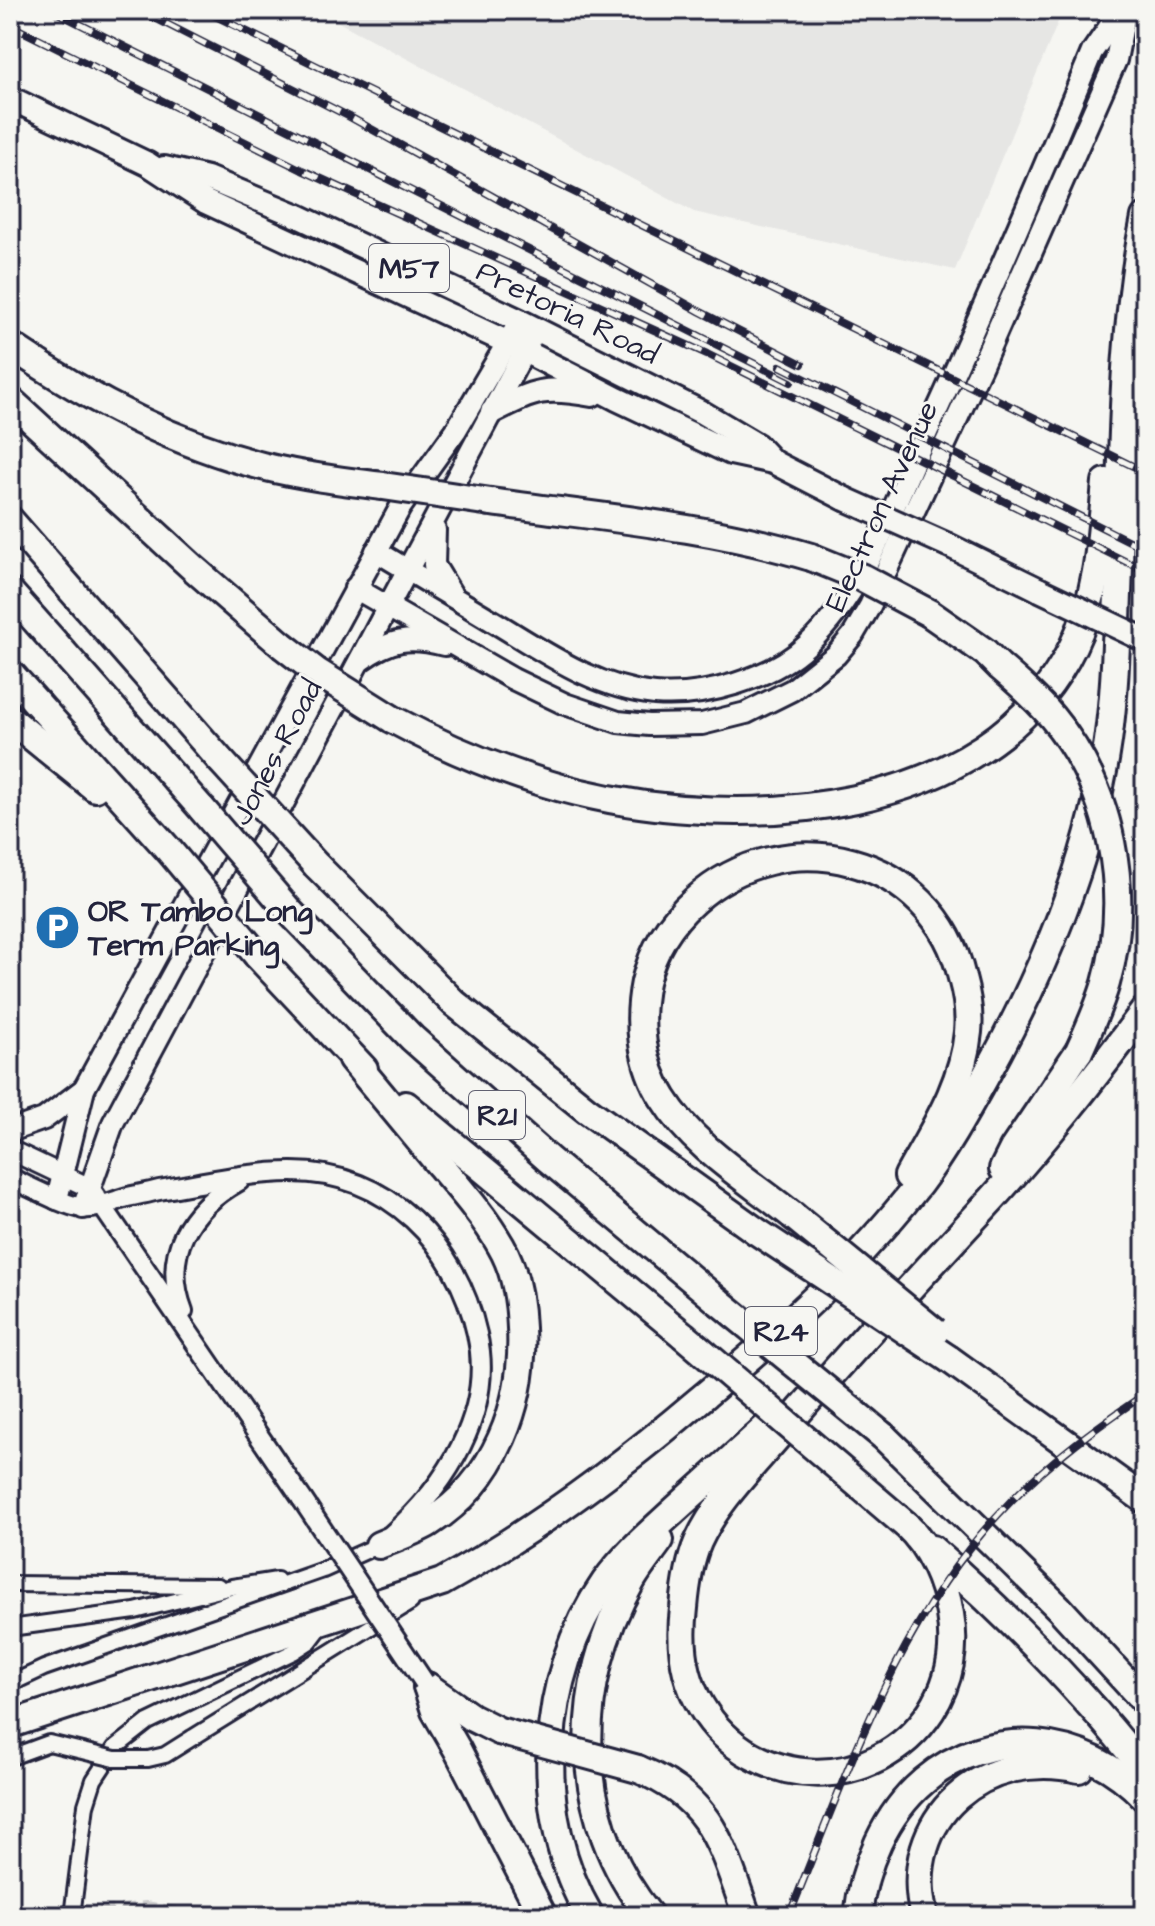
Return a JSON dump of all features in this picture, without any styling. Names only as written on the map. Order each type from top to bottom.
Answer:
[{"type":"highway","points":[[10,400],[282,645],[317,672],[392,719],[469,756],[576,792],[651,806],[714,811],[774,811],[878,793],[938,772],[989,743],[1034,704],[1056,675],[1076,639],[1091,596],[1101,538],[1117,357],[1143,228]]},
{"type":"highway","name":"R24","points":[[442,1582],[541,1522],[663,1431],[796,1319],[862,1251],[945,1149],[1001,1048],[1063,912],[1097,805],[1115,687],[1126,384],[1143,228]]},
{"type":"highway","points":[[10,345],[62,379],[138,419],[212,450],[262,466],[324,479],[680,528],[776,546],[863,578],[929,613],[985,652],[1053,718],[1074,748],[1100,802],[1115,861],[1118,919],[1099,1006],[1079,1051],[1013,1149],[992,1199]]},
{"type":"highway","name":"R21","points":[[10,520],[316,865],[453,1002],[587,1110],[756,1231],[949,1351]]},
{"type":"highway","name":"R21","points":[[10,592],[290,912],[412,1038],[548,1159],[883,1436],[1059,1608],[1145,1702]]},
{"type":"highway","points":[[10,673],[352,1059],[464,1195],[502,1247],[516,1280],[522,1352],[517,1394],[497,1451],[474,1482],[446,1510],[411,1532],[379,1545]]},
{"type":"highway","points":[[10,719],[112,802],[144,823]]},
{"type":"highway","points":[[889,1219],[906,1180],[949,1101],[964,1055],[968,1001],[953,946],[926,907],[893,880],[853,862],[804,855],[763,860],[720,880],[682,911],[657,946],[648,968],[642,996],[642,1047],[648,1069],[674,1116],[710,1150],[792,1215],[973,1369],[977,1379],[1145,1500]]},
{"type":"highway","name":"R24","points":[[708,1481],[854,1348],[1057,1125],[1145,1010]]},
{"type":"highway","points":[[352,1059],[683,1335],[998,1607],[1065,1678],[1145,1771]]},
{"type":"highway","points":[[854,1348],[721,1506],[698,1541],[687,1579],[683,1649],[689,1679],[714,1725],[741,1749],[761,1761],[793,1771],[838,1772],[861,1767],[902,1744],[923,1723],[940,1696],[951,1664],[953,1633],[948,1599],[939,1571],[910,1530]]},
{"type":"highway","points":[[590,1916],[569,1868],[549,1788],[549,1759],[558,1696],[585,1616],[605,1582],[627,1554],[708,1481]]},
{"type":"highway","points":[[650,1916],[621,1872],[602,1827],[594,1797],[589,1753],[591,1690],[610,1625],[632,1579],[708,1481]]},
{"type":"highway","points":[[14,1723],[442,1582]]},
{"type":"highway","points":[[426,1684],[471,1717],[499,1731],[638,1769],[681,1792],[703,1814],[729,1865],[747,1916]]},
{"type":"highway","points":[[426,1684],[435,1711],[543,1916]]},
{"type":"highway","points":[[858,1916],[871,1856],[887,1827],[923,1781],[971,1753],[1020,1743],[1067,1749],[1105,1764],[1145,1798]]},
{"type":"highway","points":[[924,1916],[920,1872],[931,1833],[951,1802],[976,1781],[1016,1766],[1034,1764],[1080,1770],[1111,1785],[1145,1818]]},
{"type":"main road","name":"Electron Avenue","points":[[376,551],[574,670],[628,689],[655,694],[701,692],[758,675],[804,648],[826,626],[858,579],[962,357],[1092,52],[1100,36],[1124,15]]},
{"type":"main road","name":"Electron Avenue","points":[[355,588],[459,649],[565,704],[618,722],[702,724],[746,713],[792,690],[836,655],[853,635],[870,606],[982,365],[1116,60],[1124,15]]},
{"type":"main road","name":"Pretoria Road","points":[[10,98],[148,164],[206,202],[515,347],[617,399],[731,453],[773,462],[1145,640]]},
{"type":"main road","name":"Pretoria Road","points":[[148,164],[207,178],[298,216],[528,325],[715,419],[757,445],[773,462]]},
{"type":"main road","name":"Jones Road","points":[[84,1089],[376,551],[409,495],[528,325]]},
{"type":"main road","name":"Jones Road","points":[[93,1207],[90,1188],[113,1123],[492,412],[515,347]]},
{"type":"main road","points":[[492,412],[521,396],[541,390],[559,389],[617,399]]},
{"type":"main road","points":[[437,518],[434,565],[454,598]]},
{"type":"main road","points":[[357,662],[399,640],[459,649]]},
{"type":"main road","points":[[10,1131],[44,1119],[84,1089]]},
{"type":"main road","points":[[57,1199],[84,1089]]},
{"type":"street","points":[[10,1150],[90,1188]]},
{"type":"street","points":[[10,1178],[57,1199],[93,1207],[144,1193],[249,1175],[294,1172],[336,1177],[369,1190],[420,1224],[443,1251],[464,1288],[479,1342],[479,1381],[473,1415],[461,1448],[438,1485],[417,1510],[379,1545],[300,1578],[10,1682]]},
{"type":"street","points":[[193,1337],[175,1287],[179,1247],[190,1223],[209,1200],[249,1175]]},
{"type":"street","points":[[93,1207],[193,1337],[426,1684]]},
{"type":"street","points":[[10,1628],[135,1611],[232,1587],[300,1578]]},
{"type":"street","points":[[10,1757],[49,1743],[115,1759],[157,1758],[442,1582]]},
{"type":"street","points":[[10,1584],[232,1587]]},
{"type":"street","points":[[76,1916],[86,1805],[94,1780],[115,1748],[148,1722],[293,1652],[310,1641],[325,1621]]},
{"type":"shaded area","points":[[316,10],[1063,10],[955,270],[694,212]]},
{"type":"tunnel","points":[[79,1916],[146,1908],[195,1916]]},
{"type":"railway","points":[[52,10],[791,382]]},
{"type":"railway","points":[[139,10],[348,116],[701,312],[802,364]]},
{"type":"railway","points":[[203,10],[1145,472]]},
{"type":"railway","points":[[10,25],[302,170],[707,354],[1145,571]]},
{"type":"railway","points":[[780,366],[1145,549]]},
{"type":"railway","points":[[789,1916],[880,1696],[907,1643],[938,1593],[972,1545],[1027,1485],[1076,1444],[1145,1394]]},
{"type":"place","name":"OR Tambo Long Term Parking","points":[[57,928]]}]
